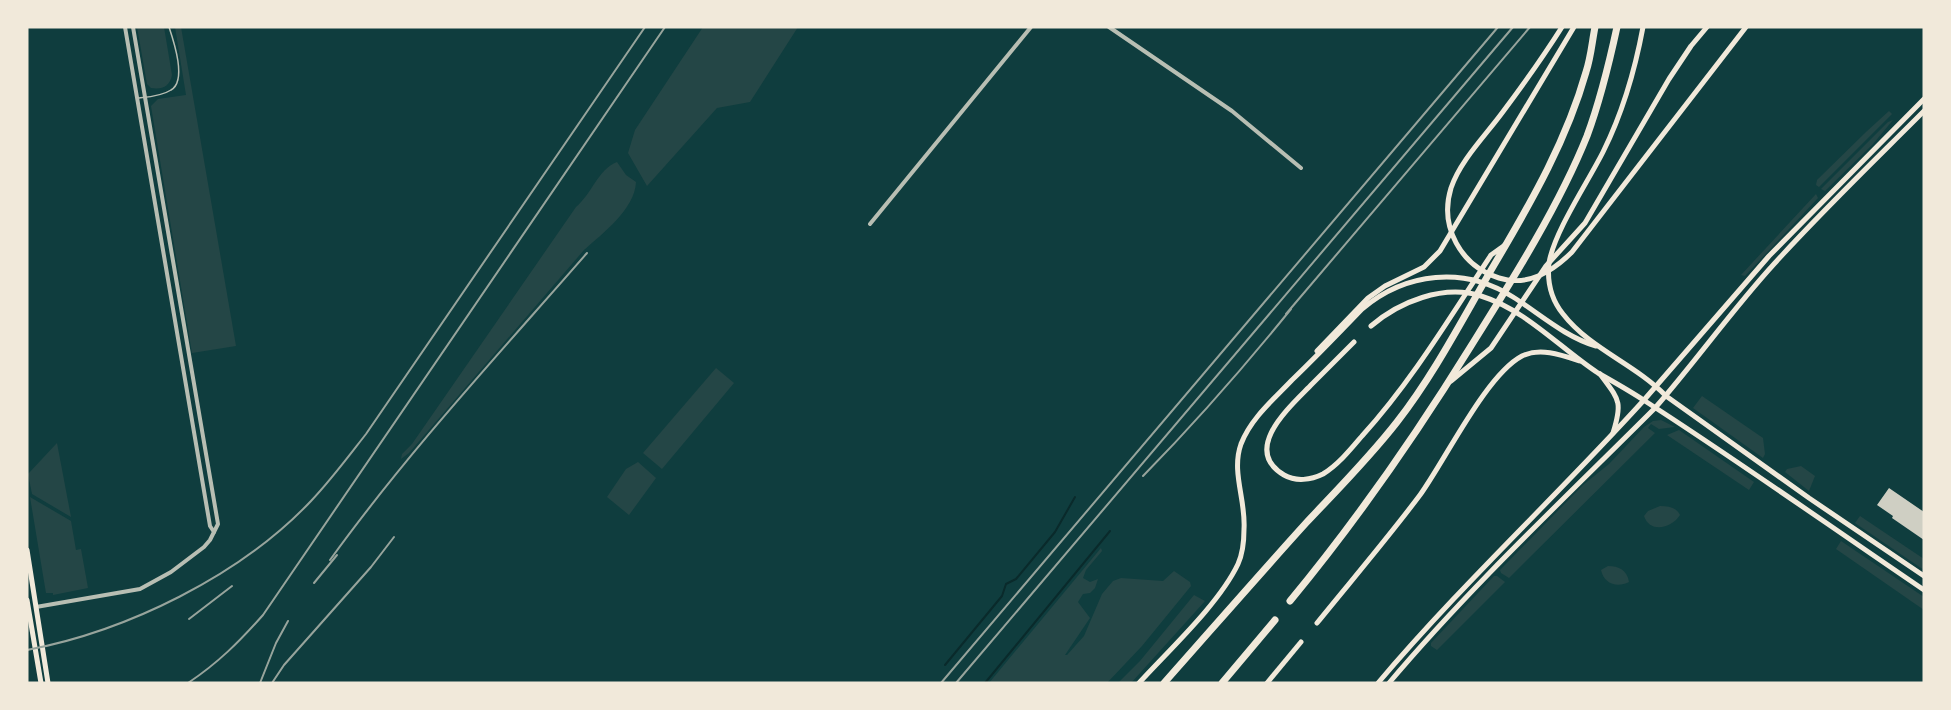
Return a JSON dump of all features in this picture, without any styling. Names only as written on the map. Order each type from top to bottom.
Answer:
[{"type":"highway","points":[[1164,683],[1355,471],[1397,422],[1419,390],[1545,176],[1567,129],[1587,69],[1595,27]]},
{"type":"highway","points":[[1290,601],[1336,545],[1399,458],[1491,315],[1567,180],[1586,137],[1597,106],[1617,27]]},
{"type":"highway","points":[[1222,683],[1275,620]]},
{"type":"main road","points":[[1562,27],[1517,93],[1466,161],[1452,186],[1449,197],[1449,224],[1456,246],[1467,260],[1501,279],[1518,281],[1533,279],[1554,268],[1572,252],[1746,27]]},
{"type":"main road","points":[[1139,683],[1218,595],[1238,563],[1244,545],[1245,525],[1238,476],[1238,458],[1241,443],[1250,427],[1322,345],[1368,298],[1385,286],[1424,267],[1440,251],[1574,27]]},
{"type":"main road","points":[[1643,27],[1629,87],[1604,150],[1554,247],[1548,275],[1554,301],[1562,313],[1598,346],[1657,386],[1665,396],[1924,576]]},
{"type":"main road","points":[[1448,383],[1491,348],[1546,266],[1585,223],[1656,100],[1691,46],[1707,27]]},
{"type":"main road","points":[[1378,683],[1424,631],[1613,435],[1769,256],[1924,99]]},
{"type":"main road","points":[[1389,683],[1422,644],[1492,570],[1655,408],[1774,263],[1924,111]]},
{"type":"main road","points":[[1354,342],[1287,410],[1273,428],[1268,453],[1277,470],[1287,477],[1298,480],[1312,479],[1324,474],[1350,451],[1406,382],[1491,255],[1506,244]]},
{"type":"main road","points":[[1273,400],[1362,309],[1377,297],[1393,288],[1428,278],[1464,278],[1489,284],[1512,296],[1580,341],[1598,346]]},
{"type":"main road","points":[[1371,326],[1391,311],[1424,297],[1467,293],[1480,296],[1510,310],[1565,346],[1584,363],[1644,400],[1924,590]]},
{"type":"main road","points":[[1317,623],[1421,494],[1498,376],[1520,357],[1536,352],[1561,355],[1584,363]]},
{"type":"main road","points":[[1599,373],[1614,393],[1620,406],[1613,435]]},
{"type":"main road","points":[[27,550],[48,683]]},
{"type":"main road","points":[[27,600],[29,623],[41,683]]},
{"type":"main road","points":[[1267,683],[1301,642]]},
{"type":"street","points":[[125,27],[210,526],[214,533]]},
{"type":"street","points":[[36,607],[140,589],[156,582],[196,554],[210,540],[218,524],[133,27]]},
{"type":"street","points":[[870,224],[1031,27]]},
{"type":"street","points":[[1109,27],[1240,117],[1301,168]]},
{"type":"lane","points":[[137,99],[165,93],[174,89],[178,82],[180,74],[169,27]]},
{"type":"shaded area","points":[[137,27],[164,27],[172,75],[169,82],[162,88],[151,88],[147,84]]},
{"type":"shaded area","points":[[175,27],[181,27],[236,346],[192,353],[151,106],[158,99],[186,95]]},
{"type":"shaded area","points":[[703,27],[798,27],[750,102],[717,108],[647,186],[628,153],[635,130]]},
{"type":"shaded area","points":[[1889,111],[1892,114],[1819,187],[1816,185],[1817,180]]},
{"type":"shaded area","points":[[1893,120],[1873,144],[1825,191],[1821,189],[1888,122]]},
{"type":"shaded area","points":[[617,162],[626,175],[636,182],[630,202],[624,211],[584,250],[409,453],[401,459],[402,454],[412,444],[576,207],[605,170]]},
{"type":"shaded area","points":[[1816,194],[1818,198],[1745,276],[1741,275]]},
{"type":"shaded area","points":[[716,368],[734,383],[662,469],[643,453]]},
{"type":"shaded area","points":[[1702,396],[1763,438],[1765,454],[1763,458],[1693,408]]},
{"type":"shaded area","points":[[1661,420],[1675,427],[1659,429],[1651,424],[1648,428],[1655,433],[1509,578],[1501,573],[1500,570],[1583,485],[1609,464],[1644,427],[1653,421]]},
{"type":"shaded area","points":[[1679,430],[1754,482],[1749,490],[1667,435]]},
{"type":"shaded area","points":[[57,443],[71,517],[32,494],[28,474]]},
{"type":"shaded area","points":[[638,462],[656,478],[629,515],[607,497],[626,469]]},
{"type":"shaded area","points":[[1801,466],[1815,476],[1809,491],[1785,472],[1787,469]]},
{"type":"shaded area","points":[[30,497],[71,521],[76,550],[81,549],[88,588],[53,595],[53,593],[46,593]]},
{"type":"shaded area","points":[[1660,506],[1672,508],[1680,515],[1667,526],[1651,525],[1644,516],[1648,511]]},
{"type":"shaded area","points":[[1860,516],[1924,559],[1924,570],[1855,523]]},
{"type":"shaded area","points":[[1841,541],[1924,597],[1924,610],[1836,549]]},
{"type":"shaded area","points":[[1101,548],[1102,551],[1086,570],[1083,578],[1090,582],[1098,579],[1095,588],[1090,593],[1083,594],[1078,602],[1090,618],[1065,655],[1084,636],[1102,594],[1113,581],[1121,578],[1163,581],[1174,571],[1190,582],[1191,586],[1142,646],[1107,683],[989,683]]},
{"type":"shaded area","points":[[1608,566],[1622,570],[1629,582],[1616,585],[1608,582],[1601,570]]},
{"type":"shaded area","points":[[1494,576],[1505,582],[1437,650],[1431,646],[1431,643]]},
{"type":"shaded area","points":[[1194,595],[1205,601],[1131,683],[1118,683],[1140,661]]},
{"type":"building","points":[[1889,488],[1924,512],[1924,540],[1877,505]]},
{"type":"waterway","points":[[945,665],[1002,596],[1006,584],[1016,579],[1055,532],[1075,497]]},
{"type":"waterway","points":[[985,683],[1110,531]]},
{"type":"railway","points":[[27,650],[104,629],[180,596],[251,553],[283,528],[311,501],[366,434],[645,27]]},
{"type":"railway","points":[[188,683],[228,652],[263,615],[665,27]]},
{"type":"railway","points":[[941,683],[1498,27]]},
{"type":"railway","points":[[956,683],[1513,27]]},
{"type":"railway","points":[[1286,314],[1530,27]]},
{"type":"railway","points":[[330,560],[422,442],[587,253]]},
{"type":"railway","points":[[1143,476],[1219,394],[1291,309]]},
{"type":"railway","points":[[272,683],[284,665],[371,567],[394,537]]},
{"type":"railway","points":[[314,583],[337,555]]},
{"type":"railway","points":[[189,619],[232,586]]},
{"type":"railway","points":[[260,683],[276,643],[288,621]]}]
